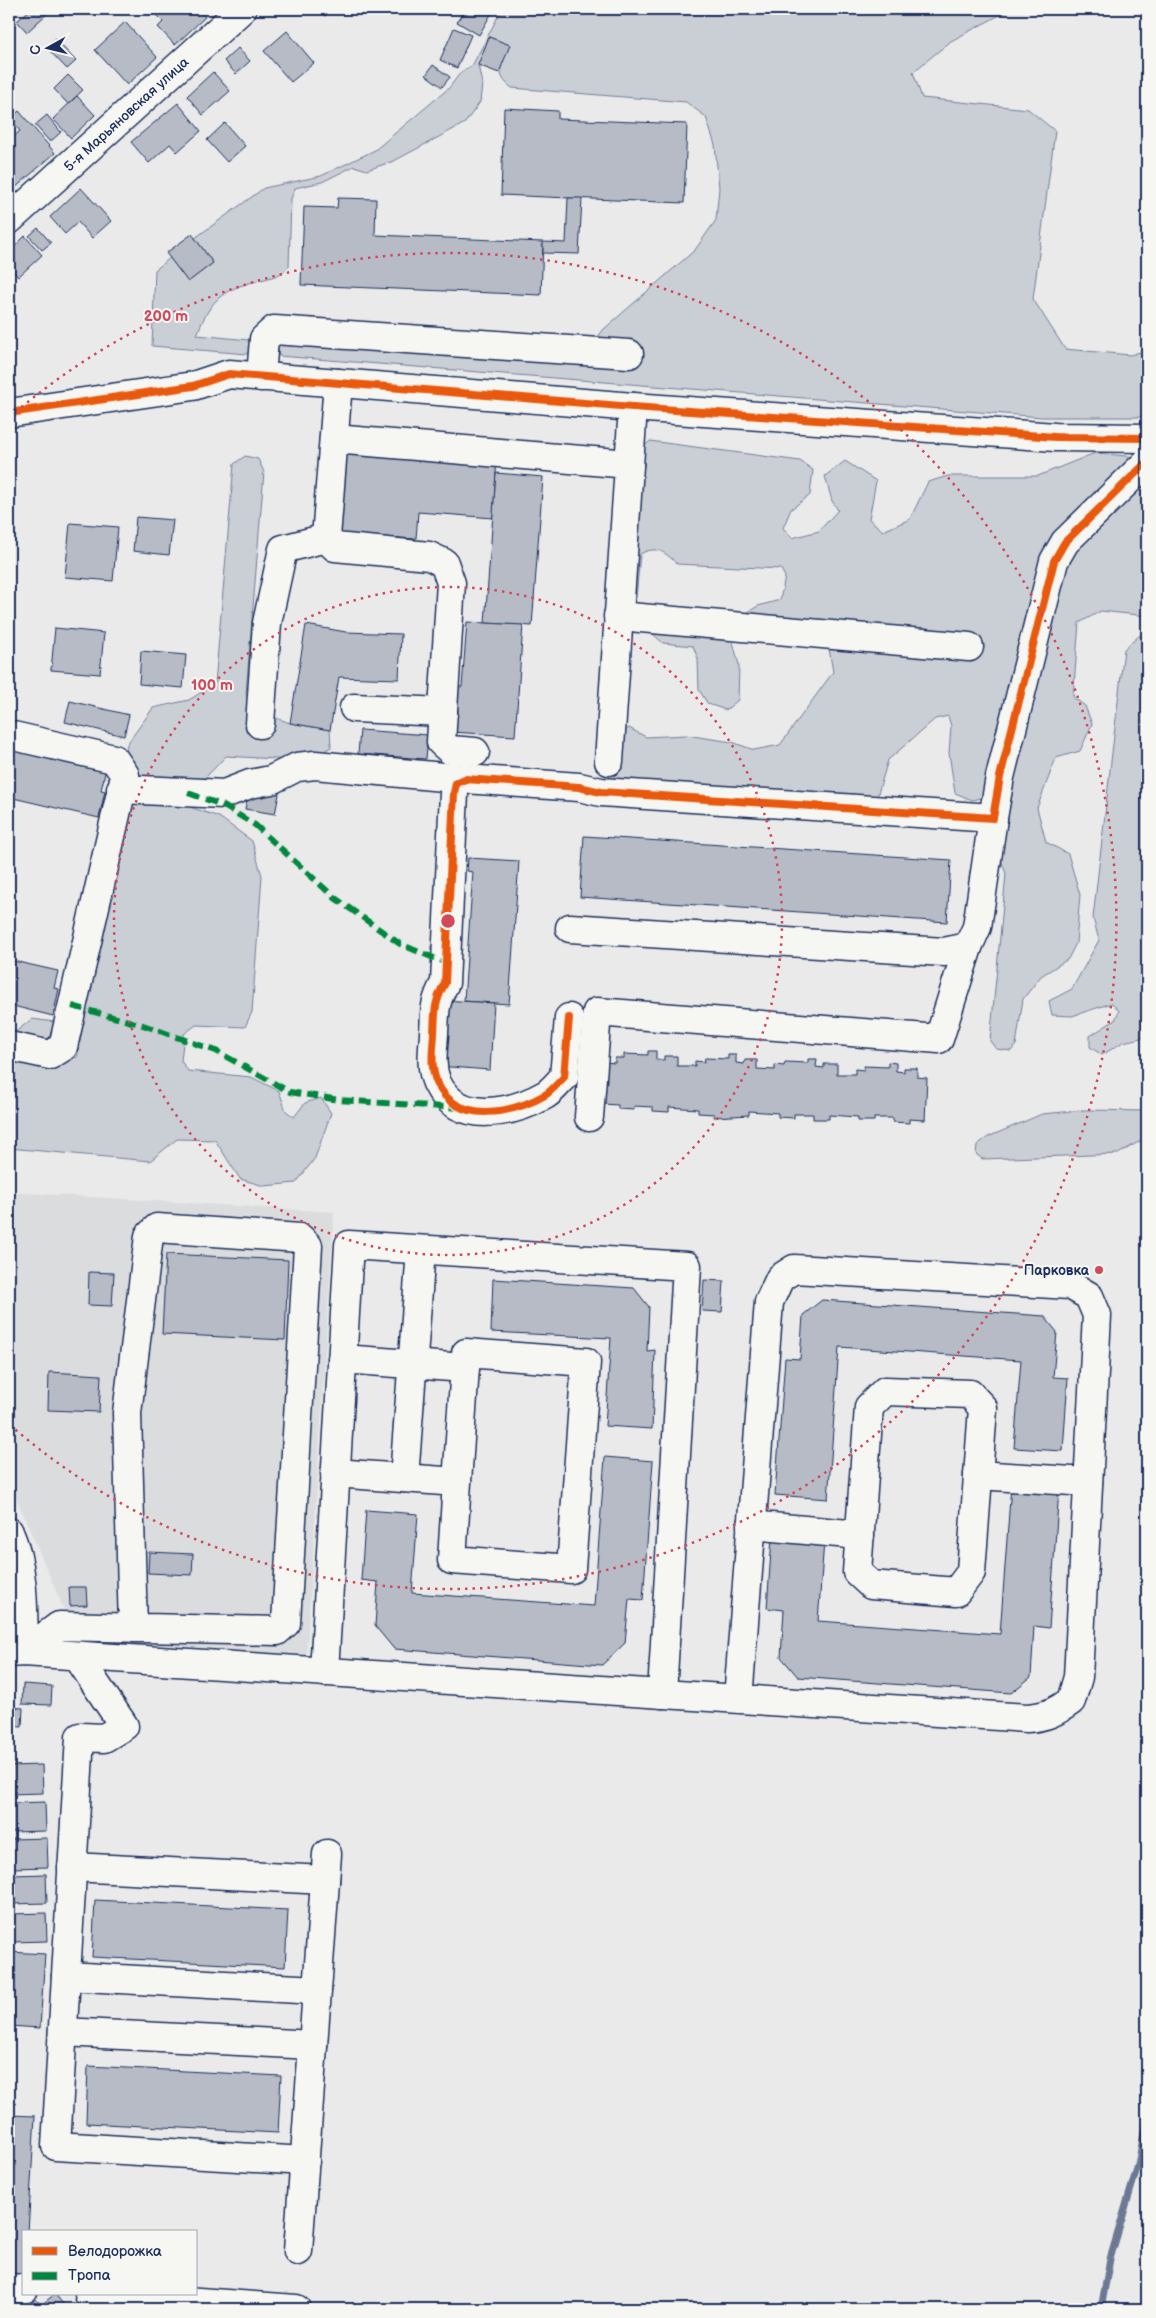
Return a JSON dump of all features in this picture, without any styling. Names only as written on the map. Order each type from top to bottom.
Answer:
[{"type":"street","name":"5-я Марьяновская улица","points":[[9,220],[242,9]]},
{"type":"street","points":[[261,377],[264,338],[274,330],[629,354]]},
{"type":"street","points":[[9,413],[193,386],[229,374],[633,407],[1055,437],[1147,438]]},
{"type":"street","points":[[338,383],[326,538],[335,547],[430,556],[444,563],[451,583],[441,742],[450,750],[475,752]]},
{"type":"street","points":[[609,761],[633,407]]},
{"type":"street","points":[[334,438],[629,464]]},
{"type":"street","points":[[589,1117],[597,1012],[939,1038],[968,947],[977,927],[1000,777],[1054,561],[1065,542],[1147,462]]},
{"type":"street","points":[[260,724],[267,624],[283,549],[326,538]]},
{"type":"street","points":[[618,616],[969,646]]},
{"type":"street","points":[[354,708],[443,712]]},
{"type":"street","points":[[9,735],[114,759],[125,775],[63,1047],[50,1055],[9,1046]]},
{"type":"street","points":[[121,789],[224,794],[250,784],[271,780],[297,767],[315,766],[579,787],[601,792],[993,818]]},
{"type":"street","points":[[465,779],[456,783],[454,793],[445,983],[436,999],[432,1064],[438,1083],[449,1099],[464,1109],[484,1112],[501,1112],[521,1106],[547,1094],[564,1077],[569,1018]]},
{"type":"street","points":[[570,928],[944,952],[968,947]]},
{"type":"street","points":[[16,1653],[59,1626],[133,1628],[277,1631],[286,1623],[308,1246],[300,1238],[157,1228],[149,1236],[127,1413],[133,1628]]},
{"type":"street","points":[[324,1672],[349,1246],[687,1266],[662,1694]]},
{"type":"street","points":[[404,1478],[421,1250]]},
{"type":"street","points":[[16,1653],[1027,1718],[1055,1713],[1071,1701],[1078,1677],[1097,1314],[1089,1296],[1070,1285],[794,1269],[780,1278],[769,1302],[738,1699]]},
{"type":"street","points":[[466,1353],[586,1362],[571,1569],[452,1560],[457,1482],[466,1353]]},
{"type":"street","points":[[342,1359],[465,1368]]},
{"type":"street","points":[[885,1391],[970,1394],[983,1408],[970,1572],[956,1592],[870,1585],[858,1572],[860,1535],[869,1407],[885,1391]]},
{"type":"street","points":[[336,1474],[457,1482]]},
{"type":"street","points":[[978,1475],[1088,1482]]},
{"type":"street","points":[[752,1525],[860,1535]]},
{"type":"street","points":[[9,1532],[13,1541],[22,1585],[16,1653]]},
{"type":"street","points":[[77,1656],[124,1726],[104,1738],[80,1737],[56,2146],[305,2160]]},
{"type":"street","points":[[72,1866],[326,1867],[298,2252]]},
{"type":"street","points":[[66,1976],[317,1990]]},
{"type":"street","points":[[63,2032],[313,2045]]},
{"type":"street","points":[[9,2288],[22,2289]]},
{"type":"street","points":[[74,2296],[84,2309]]},
{"type":"street","points":[[104,2296],[171,2305],[296,2309]]},
{"type":"shaded area","points":[[502,9],[1011,9],[951,41],[913,72],[922,98],[1028,109],[1055,131],[1033,299],[1065,349],[1130,355],[1147,350],[1147,417],[1042,417],[279,356],[277,344],[286,336],[634,362],[643,353],[638,347],[597,338],[604,329],[695,250],[716,220],[719,188],[715,145],[706,117],[686,102],[512,88],[506,83],[501,73],[502,63],[509,45],[489,37],[478,65],[482,84],[480,102],[465,123],[394,161],[367,170],[354,166],[322,182],[295,188],[291,199],[289,267],[278,275],[230,290],[214,303],[208,311],[197,335],[249,340],[253,348],[247,354],[152,346],[155,270],[170,258],[188,282],[213,263],[195,238],[264,188],[321,176],[375,150],[449,88],[461,72],[472,66]]},
{"type":"shaded area","points":[[650,441],[800,461],[813,470],[810,495],[791,509],[783,528],[792,538],[819,531],[838,510],[832,501],[825,476],[845,461],[876,481],[869,519],[883,531],[910,519],[928,482],[948,476],[1038,476],[1095,453],[1147,458],[1147,616],[1101,611],[1079,623],[1073,697],[1085,706],[1092,724],[1080,751],[1056,758],[1037,808],[1046,842],[1068,854],[1080,895],[1076,943],[1068,959],[1041,976],[1023,999],[1016,1045],[1011,1051],[996,1049],[990,1041],[1006,874],[993,836],[993,795],[972,800],[955,793],[949,753],[951,726],[948,716],[935,719],[888,760],[877,797],[614,780],[619,733],[629,728],[646,737],[686,735],[732,742],[754,750],[780,745],[833,672],[827,637],[752,627],[748,612],[758,606],[780,600],[785,577],[781,569],[677,564],[665,553],[656,550],[646,551],[640,554],[636,598],[632,601],[641,449]]},
{"type":"shaded area","points":[[245,456],[258,459],[264,472],[246,693],[249,708],[290,723],[330,730],[331,747],[308,761],[226,756],[205,778],[174,784],[175,802],[219,817],[252,841],[262,876],[252,1012],[245,1027],[196,1025],[184,1034],[181,1061],[188,1071],[251,1077],[279,1091],[286,1111],[294,1117],[305,1103],[321,1098],[331,1113],[315,1158],[296,1183],[264,1186],[240,1179],[215,1140],[177,1139],[150,1161],[9,1148],[9,1037],[32,1019],[62,1023],[60,1063],[77,1057],[118,834],[127,744],[153,708],[189,700],[215,684],[234,464]]},
{"type":"shaded area","points":[[652,627],[731,634],[739,665],[738,700],[726,710],[708,704],[699,690],[698,659],[693,646],[663,643],[653,634]]},
{"type":"shaded area","points":[[1140,635],[1147,639],[1147,992],[1145,1037],[1123,1042],[1102,1055],[1090,1047],[1090,1036],[1115,1020],[1119,1011],[1112,1003],[1072,1016],[1052,1015],[1049,1001],[1072,989],[1099,940],[1093,918],[1124,649]]},
{"type":"shaded area","points":[[1085,1110],[1147,1111],[1147,1137],[1118,1154],[982,1159],[976,1154],[977,1145],[988,1137],[1042,1114]]},
{"type":"shaded area","points":[[9,1192],[334,1212],[306,1661],[83,1646],[68,1619],[9,1481]]},
{"type":"building","points":[[31,9],[51,10],[27,32],[17,21]]},
{"type":"building","points":[[158,9],[198,9],[205,17],[175,45],[158,27],[163,22],[154,13]]},
{"type":"building","points":[[317,9],[332,9],[325,16]]},
{"type":"building","points":[[465,9],[494,9],[479,35],[457,22]]},
{"type":"building","points":[[125,22],[157,57],[127,85],[95,50]]},
{"type":"building","points":[[454,28],[471,35],[457,68],[440,60]]},
{"type":"building","points":[[287,31],[314,63],[291,82],[264,51]]},
{"type":"building","points":[[489,37],[510,45],[499,73],[478,65]]},
{"type":"building","points":[[55,39],[76,61],[67,69],[46,47]]},
{"type":"building","points":[[238,48],[250,61],[236,74],[224,61]]},
{"type":"building","points":[[433,65],[450,77],[442,87],[426,75]]},
{"type":"building","points":[[213,72],[230,91],[203,115],[187,96]]},
{"type":"building","points":[[68,75],[83,90],[68,104],[54,89]]},
{"type":"building","points":[[77,96],[95,115],[71,138],[53,119]]},
{"type":"building","points":[[178,103],[201,131],[177,152],[170,144],[149,163],[131,142]]},
{"type":"building","points":[[504,108],[558,111],[558,119],[687,124],[684,203],[501,195]]},
{"type":"building","points":[[19,111],[55,153],[15,188],[9,181],[9,141],[20,131],[10,119]]},
{"type":"building","points":[[47,115],[61,132],[50,142],[35,125]]},
{"type":"building","points":[[225,123],[245,146],[227,162],[207,140]]},
{"type":"building","points":[[81,188],[111,221],[92,238],[78,222],[65,234],[50,217]]},
{"type":"building","points":[[338,198],[376,199],[375,235],[543,242],[541,295],[301,285],[304,207],[337,208]]},
{"type":"building","points":[[568,198],[582,198],[579,254],[543,253],[543,242],[566,243]]},
{"type":"building","points":[[38,228],[51,243],[42,250],[29,236]]},
{"type":"building","points":[[192,234],[213,263],[188,282],[166,253]]},
{"type":"building","points":[[25,236],[42,255],[18,277],[9,266],[9,252]]},
{"type":"building","points":[[342,451],[497,458],[493,518],[418,512],[416,539],[336,534]]},
{"type":"building","points":[[496,473],[543,477],[532,626],[485,623]]},
{"type":"building","points":[[136,517],[173,520],[169,555],[133,551]]},
{"type":"building","points":[[70,523],[118,527],[113,581],[65,577]]},
{"type":"building","points":[[467,622],[523,625],[515,736],[452,732],[455,686],[462,687]]},
{"type":"building","points":[[306,625],[346,632],[401,634],[399,679],[339,677],[330,730],[290,723]]},
{"type":"building","points":[[55,628],[104,633],[100,674],[51,670]]},
{"type":"building","points":[[141,651],[186,655],[183,688],[139,684]]},
{"type":"building","points":[[70,701],[129,715],[124,736],[65,722]]},
{"type":"building","points":[[360,730],[428,735],[426,759],[358,754]]},
{"type":"building","points":[[9,746],[106,769],[101,790],[105,791],[99,818],[9,797]]},
{"type":"building","points":[[249,789],[279,794],[275,814],[245,809]]},
{"type":"building","points":[[584,836],[951,860],[947,922],[580,897]]},
{"type":"building","points":[[468,858],[519,861],[509,1004],[464,1001],[473,872],[467,871]]},
{"type":"building","points":[[9,960],[58,971],[54,988],[59,989],[53,1016],[9,1005]]},
{"type":"building","points":[[442,1000],[494,1003],[490,1070],[437,1066]]},
{"type":"building","points":[[648,1051],[656,1051],[656,1060],[664,1060],[664,1056],[677,1056],[677,1066],[695,1066],[695,1061],[704,1062],[705,1058],[728,1059],[728,1055],[736,1055],[736,1063],[744,1064],[745,1060],[757,1060],[757,1069],[775,1070],[775,1065],[784,1066],[785,1062],[808,1063],[808,1059],[817,1059],[816,1067],[824,1068],[824,1064],[837,1064],[837,1074],[855,1074],[855,1069],[864,1070],[864,1066],[888,1067],[888,1062],[896,1063],[896,1071],[904,1072],[904,1068],[917,1068],[917,1077],[927,1078],[925,1120],[909,1119],[909,1123],[893,1122],[893,1118],[874,1118],[874,1121],[858,1121],[858,1117],[829,1115],[829,1119],[813,1119],[813,1114],[794,1114],[794,1118],[778,1117],[778,1113],[749,1111],[749,1115],[714,1117],[714,1114],[698,1113],[698,1109],[669,1107],[669,1112],[653,1111],[653,1107],[634,1106],[634,1110],[618,1109],[618,1105],[603,1104],[605,1062],[615,1063],[615,1058],[624,1058],[624,1054],[648,1055]]},
{"type":"building","points":[[166,1254],[288,1260],[285,1340],[162,1334]]},
{"type":"building","points":[[89,1272],[114,1273],[112,1306],[88,1305]]},
{"type":"building","points":[[493,1279],[634,1288],[649,1307],[647,1351],[655,1350],[652,1429],[605,1426],[611,1338],[491,1332]]},
{"type":"building","points":[[704,1280],[724,1281],[722,1312],[702,1311]]},
{"type":"building","points":[[822,1300],[1044,1316],[1057,1332],[1053,1377],[1068,1378],[1063,1451],[1014,1448],[1021,1360],[839,1347],[828,1499],[775,1495],[785,1358],[800,1359],[803,1315]]},
{"type":"building","points":[[49,1372],[101,1375],[99,1412],[48,1410]]},
{"type":"building","points":[[605,1457],[653,1461],[643,1600],[629,1599],[625,1643],[602,1665],[394,1649],[375,1626],[378,1582],[361,1580],[366,1510],[418,1514],[412,1593],[594,1606]]},
{"type":"building","points":[[1011,1485],[1059,1489],[1049,1628],[1034,1626],[1031,1677],[1011,1693],[798,1677],[781,1657],[784,1610],[767,1608],[772,1538],[824,1541],[818,1621],[1000,1634]]},
{"type":"building","points":[[149,1552],[193,1554],[192,1575],[148,1573]]},
{"type":"building","points":[[69,1587],[86,1587],[87,1605],[70,1606]]},
{"type":"building","points":[[23,1684],[52,1686],[51,1705],[22,1704]]},
{"type":"building","points":[[9,1707],[23,1708],[22,1727],[9,1726]]},
{"type":"building","points":[[42,1765],[43,1793],[9,1794],[9,1766]]},
{"type":"building","points":[[45,1802],[46,1831],[11,1832],[10,1803]]},
{"type":"building","points":[[47,1838],[48,1867],[13,1868],[12,1839]]},
{"type":"building","points":[[46,1874],[47,1903],[12,1904],[12,1875]]},
{"type":"building","points":[[95,1900],[288,1910],[285,1967],[92,1957]]},
{"type":"building","points":[[46,1913],[47,1941],[12,1942],[11,1914]]},
{"type":"building","points":[[9,1952],[45,1954],[40,2028],[9,2026]]},
{"type":"building","points":[[88,2066],[281,2076],[278,2133],[86,2123]]},
{"type":"building","points":[[9,2115],[35,2116],[28,2230],[22,2230],[22,2278],[9,2277]]},
{"type":"building","points":[[21,2296],[28,2304],[35,2298],[41,2305],[52,2296],[57,2296],[67,2309],[14,2309],[11,2305]]},
{"type":"waterway","points":[[1101,2309],[1110,2259],[1138,2165],[1147,2117]]},
{"type":"marked path","points":[[188,793],[222,805],[255,825],[335,898],[400,944],[446,963]]},
{"type":"marked path","points":[[72,1006],[143,1025],[216,1051],[290,1092],[339,1100],[459,1108]]},
{"type":"cycle path","points":[[9,413],[193,386],[229,374],[633,407],[1055,437],[1147,438]]},
{"type":"cycle path","points":[[569,1018],[564,1077],[548,1093],[532,1101],[502,1110],[486,1112],[472,1110],[458,1106],[446,1097],[437,1083],[433,1065],[435,1019],[437,1002],[445,983],[456,783],[465,779],[579,787],[601,792],[993,818],[1000,777],[1054,561],[1065,542],[1147,462]]},
{"type":"place","name":"Парковка","points":[[1099,1270]]}]
